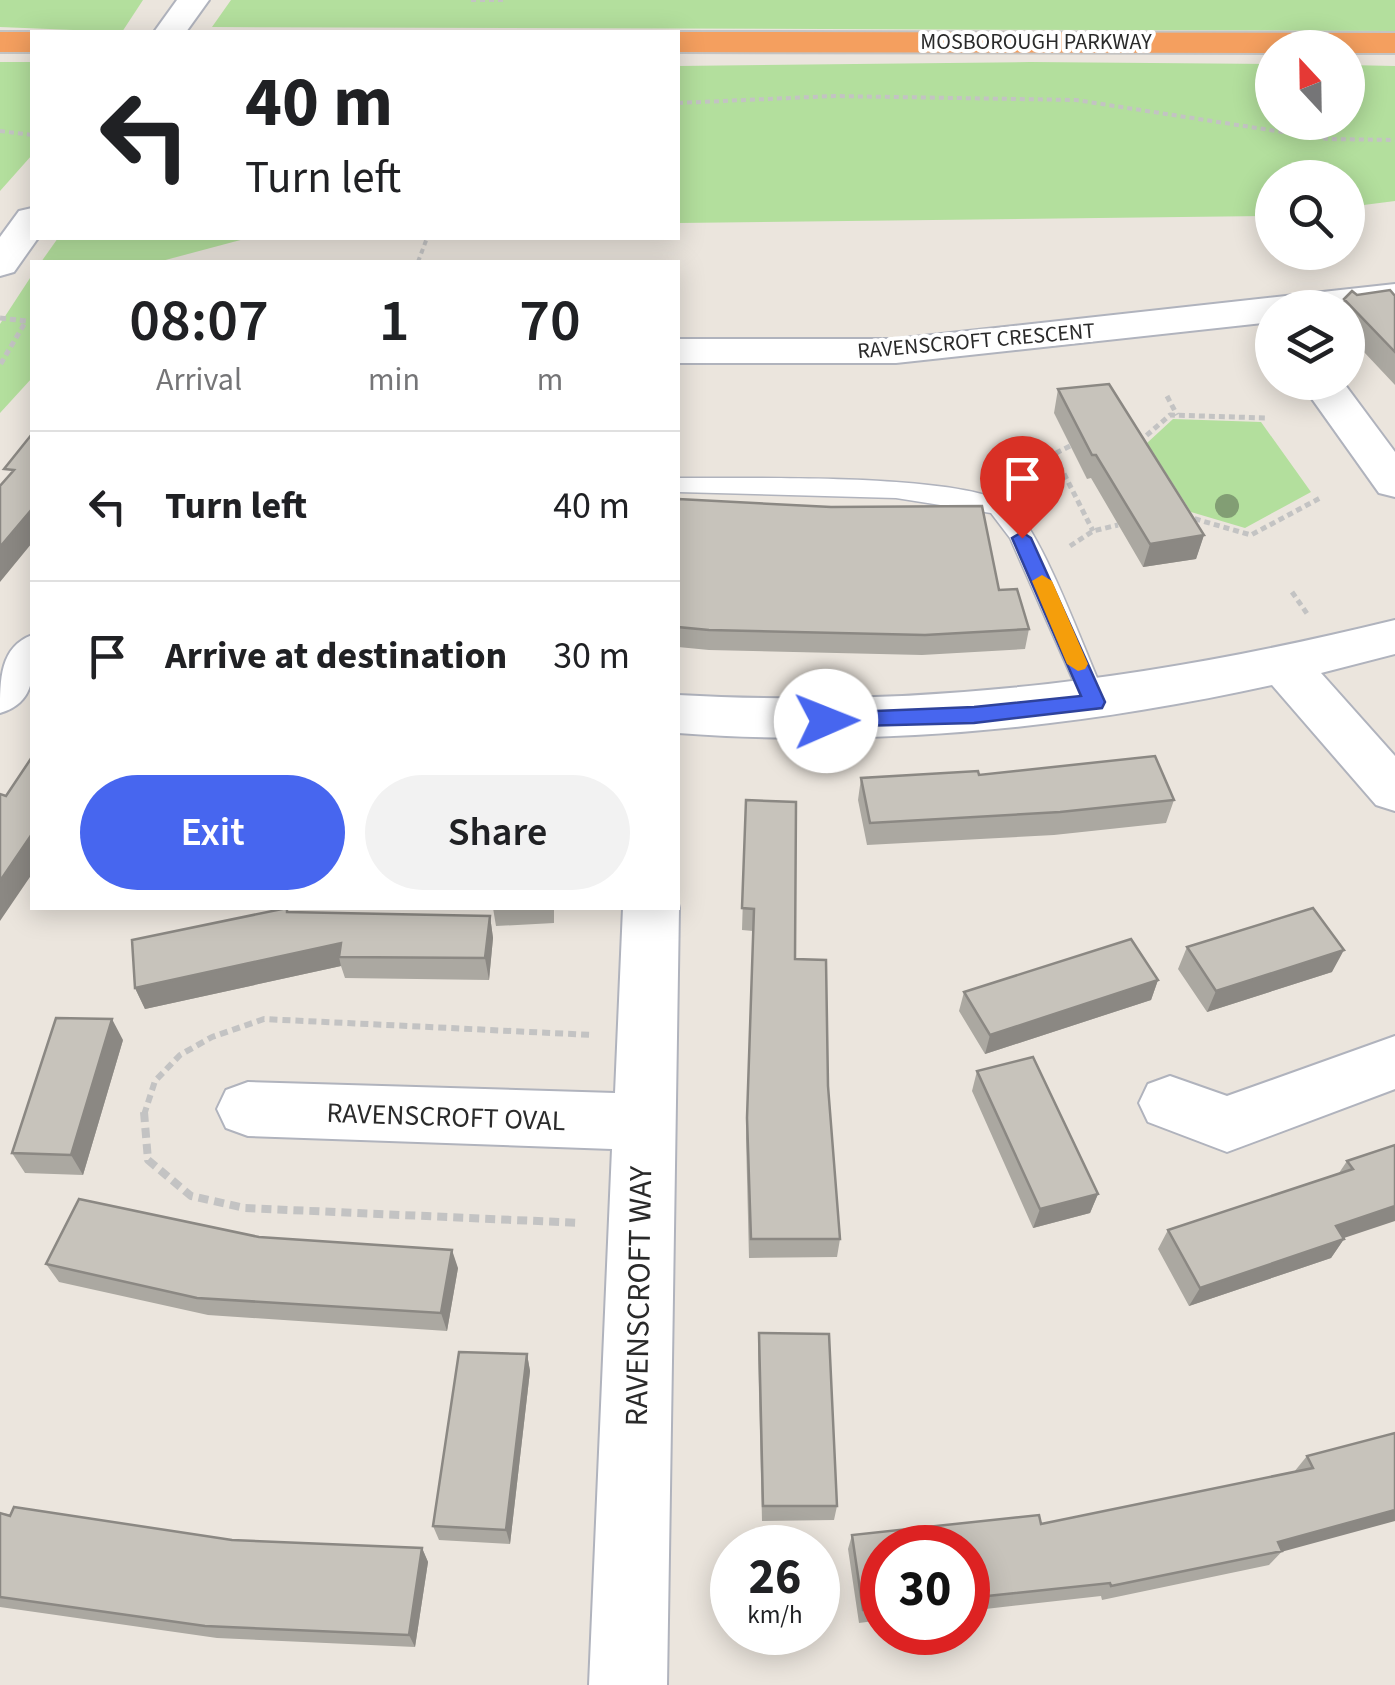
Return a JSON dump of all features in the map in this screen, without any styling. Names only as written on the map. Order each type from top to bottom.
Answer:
[{"type":"highway","points":[[0,42],[30,42]]},
{"type":"highway","name":"MOSBOROUGH PARKWAY","points":[[680,42],[1395,43]]},
{"type":"street","points":[[171,30],[191,2]]},
{"type":"street","points":[[0,264],[30,222]]},
{"type":"street","name":"RAVENSCROFT CRESCENT","points":[[1365,300],[1395,296]]},
{"type":"street","name":"RAVENSCROFT CRESCENT","points":[[680,351],[896,351],[1255,313]]},
{"type":"street","points":[[1335,400],[1395,483]]},
{"type":"street","points":[[680,714],[780,723],[910,720],[1095,702],[1285,666],[1395,637]]},
{"type":"street","points":[[0,695],[30,655]]},
{"type":"street","points":[[1285,666],[1395,790]]},
{"type":"street","name":"RAVENSCROFT WAY","points":[[628,1685],[651,910]]},
{"type":"street","points":[[1170,1103],[1227,1124],[1395,1062]]},
{"type":"street","name":"RAVENSCROFT OVAL","points":[[248,1109],[643,1122]]},
{"type":"lane","points":[[680,485],[943,495],[998,507],[1012,520],[1022,538],[1095,702]]},
{"type":"path","points":[[471,0],[503,0]]},
{"type":"path","points":[[680,103],[834,96],[1076,100],[1328,139],[1395,140]]},
{"type":"path","points":[[0,132],[30,135]]},
{"type":"path","points":[[0,318],[26,321],[22,334],[0,365]]},
{"type":"path","points":[[1167,396],[1177,416]]},
{"type":"path","points":[[1148,456],[1138,441],[1170,415],[1265,418]]},
{"type":"path","points":[[1070,446],[1054,454],[1093,531],[1118,525]]},
{"type":"path","points":[[1176,501],[1186,516],[1251,535],[1322,498]]},
{"type":"path","points":[[1292,592],[1314,624]]},
{"type":"green space","points":[[0,0],[143,0],[123,30],[0,27]]},
{"type":"green space","points":[[231,0],[1395,0],[1395,31],[212,27]]},
{"type":"green space","points":[[0,62],[30,62],[30,157],[0,191]]},
{"type":"green space","points":[[1255,64],[1255,140],[1365,140],[1365,65],[1395,66],[1395,201],[1365,205],[1365,160],[1255,160],[1255,216],[680,223],[680,66]]},
{"type":"green space","points":[[57,240],[240,240],[166,260],[42,260]]},
{"type":"green space","points":[[30,278],[30,380],[0,413],[0,324]]},
{"type":"green space","points":[[1173,419],[1261,422],[1311,492],[1245,528],[1191,512],[1147,443]]},
{"type":"building","points":[[1390,290],[1395,296],[1395,352],[1365,321],[1365,294]]},
{"type":"building","points":[[1109,384],[1204,535],[1150,544],[1096,455],[1092,455],[1058,389]]},
{"type":"building","points":[[30,436],[30,511],[0,547],[0,486],[14,470],[4,469]]},
{"type":"building","points":[[680,499],[831,507],[982,506],[999,590],[1017,589],[1029,629],[925,635],[680,627]]},
{"type":"building","points":[[1155,756],[1174,800],[1060,812],[870,823],[861,778],[978,771],[979,775]]},
{"type":"building","points":[[30,760],[30,837],[0,881],[0,794],[6,796]]},
{"type":"building","points":[[746,800],[796,802],[795,959],[826,960],[828,1086],[840,1239],[751,1239],[747,1118],[754,909],[742,908]]},
{"type":"building","points":[[1313,908],[1344,950],[1216,991],[1187,947]]},
{"type":"building","points":[[277,910],[490,916],[485,958],[339,957],[341,943],[135,988],[132,940]]},
{"type":"building","points":[[1131,939],[1158,980],[990,1035],[964,992]]},
{"type":"building","points":[[56,1018],[112,1019],[71,1155],[12,1153]]},
{"type":"building","points":[[1033,1057],[1098,1194],[1040,1209],[977,1071]]},
{"type":"building","points":[[1395,1145],[1395,1206],[1336,1226],[1344,1239],[1200,1288],[1168,1230],[1353,1169],[1347,1161]]},
{"type":"building","points":[[79,1199],[259,1237],[452,1250],[441,1313],[197,1298],[46,1264]]},
{"type":"building","points":[[759,1333],[829,1334],[837,1506],[763,1506]]},
{"type":"building","points":[[459,1352],[527,1354],[506,1530],[433,1526]]},
{"type":"building","points":[[1395,1433],[1395,1510],[1278,1542],[1282,1551],[1111,1586],[1110,1583],[990,1596],[990,1525],[946,1525],[1039,1515],[1041,1524],[1313,1468],[1307,1456]]},
{"type":"building","points":[[14,1507],[232,1540],[422,1548],[409,1635],[205,1626],[0,1597],[0,1513],[10,1516]]},
{"type":"building","points":[[860,1534],[860,1590],[852,1535]]},
{"type":"slow traffic","points":[[1042,581],[1078,664]]},
{"type":"route","points":[[826,721],[910,720],[1095,702],[1022,538]]}]
